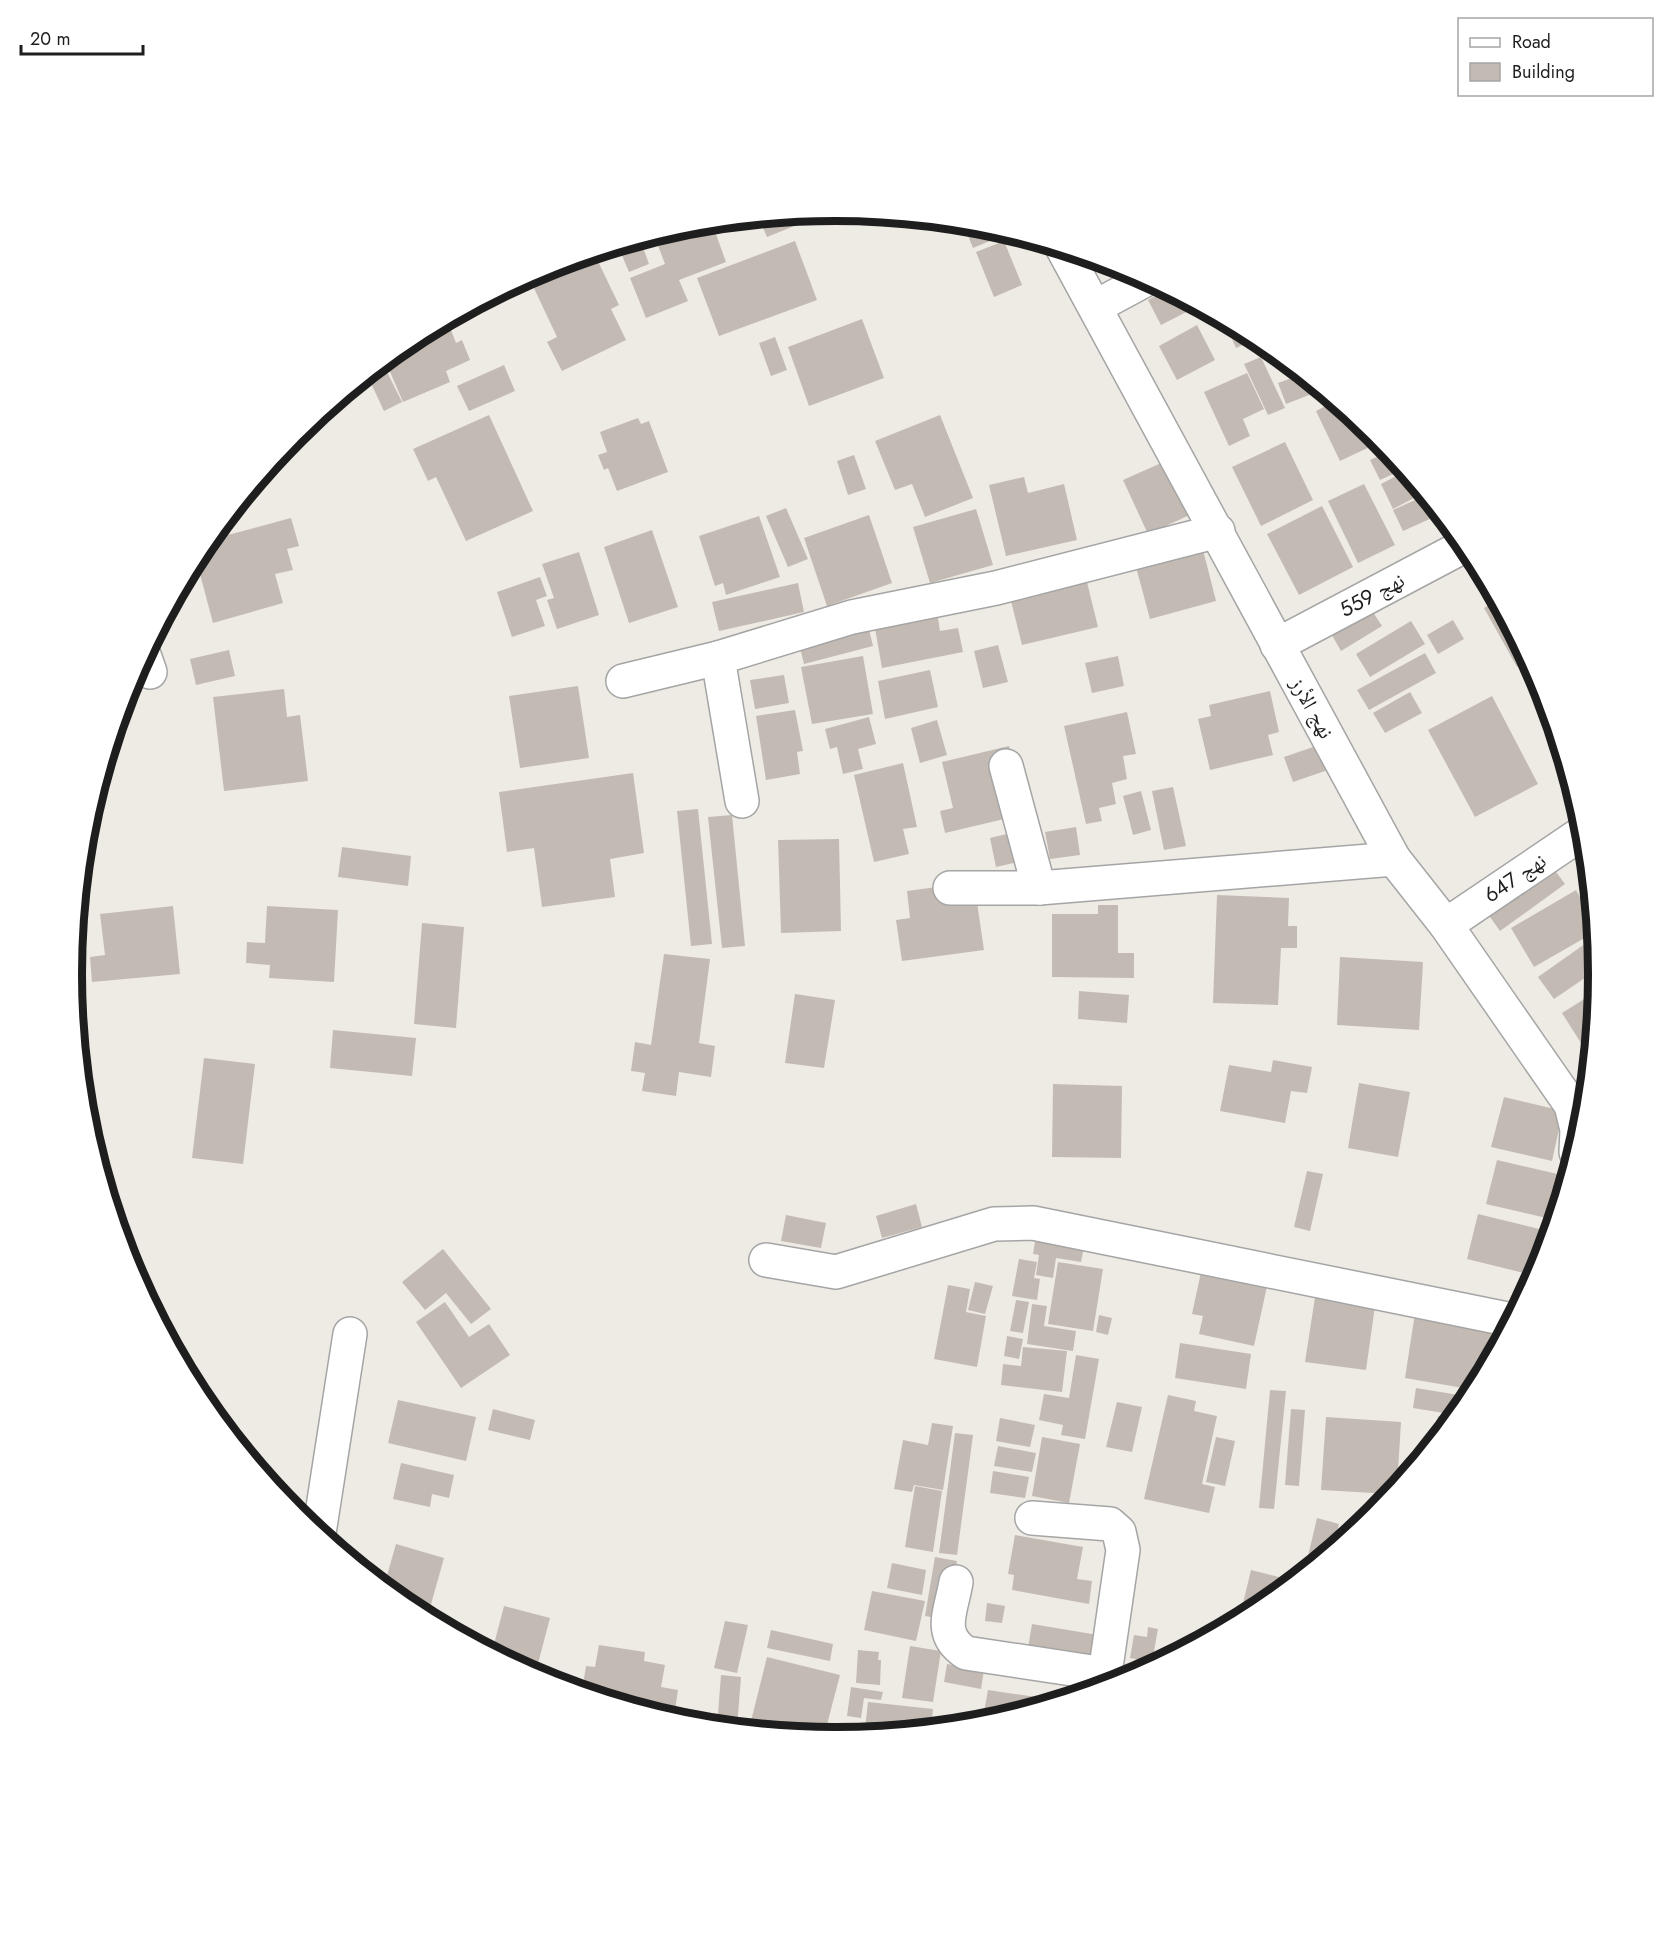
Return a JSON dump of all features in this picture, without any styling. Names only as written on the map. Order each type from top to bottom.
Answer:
[{"type":"street","name":"نهج الأرز","points":[[1068,258],[1394,859],[1446,925],[1571,1105],[1574,1119]]},
{"type":"street","points":[[1095,307],[1137,284]]},
{"type":"street","points":[[623,681],[718,658],[852,617],[996,588],[1218,531]]},
{"type":"street","name":"نهج 559","points":[[1277,645],[1457,550]]},
{"type":"street","points":[[718,658],[742,801]]},
{"type":"street","points":[[1006,766],[1039,888]]},
{"type":"street","name":"نهج 647","points":[[1446,925],[1576,837]]},
{"type":"street","points":[[950,888],[1039,888],[1394,859]]},
{"type":"street","points":[[766,1260],[836,1272],[994,1224],[1033,1223],[1505,1319]]},
{"type":"street","points":[[321,1523],[350,1334]]},
{"type":"street","points":[[1032,1518],[1110,1524],[1119,1532],[1123,1550],[1105,1677]]},
{"type":"street","points":[[956,1582],[947,1632],[953,1644],[966,1653],[1100,1679]]},
{"type":"building","points":[[803,222],[767,237],[762,225]]},
{"type":"building","points":[[715,231],[726,262],[679,280],[688,301],[646,318],[630,278],[665,264],[657,243]]},
{"type":"building","points":[[967,232],[996,238],[973,248]]},
{"type":"building","points":[[795,241],[817,300],[719,336],[697,278]]},
{"type":"building","points":[[1004,241],[1022,285],[994,297],[976,252]]},
{"type":"building","points":[[643,247],[649,264],[629,272],[621,253]]},
{"type":"building","points":[[597,260],[619,305],[611,309],[626,340],[562,371],[547,342],[557,337],[533,286]]},
{"type":"building","points":[[1159,294],[1190,310],[1161,325],[1148,300]]},
{"type":"building","points":[[862,319],[884,378],[809,406],[788,347]]},
{"type":"building","points":[[1197,325],[1215,360],[1177,380],[1159,346]]},
{"type":"building","points":[[450,328],[456,343],[462,340],[470,360],[446,371],[450,382],[403,402],[389,369]]},
{"type":"building","points":[[1229,333],[1246,343],[1236,348]]},
{"type":"building","points":[[775,337],[787,370],[771,376],[759,343]]},
{"type":"building","points":[[1261,357],[1285,408],[1268,415],[1244,364]]},
{"type":"building","points":[[504,365],[515,391],[469,411],[457,386]]},
{"type":"building","points":[[386,370],[402,402],[384,411],[370,382]]},
{"type":"building","points":[[1247,373],[1264,409],[1243,419],[1250,436],[1229,446],[1204,392]]},
{"type":"building","points":[[1294,377],[1314,393],[1286,404],[1278,383]]},
{"type":"building","points":[[1328,405],[1372,446],[1340,461],[1316,411]]},
{"type":"building","points":[[489,415],[533,511],[466,541],[436,477],[428,481],[413,449]]},
{"type":"building","points":[[940,415],[973,498],[925,517],[912,484],[895,490],[875,441]]},
{"type":"building","points":[[638,418],[641,424],[649,421],[668,472],[617,491],[608,468],[604,470],[598,455],[607,452],[600,432]]},
{"type":"building","points":[[1285,442],[1313,500],[1261,526],[1232,467]]},
{"type":"building","points":[[854,455],[866,489],[848,495],[837,461]]},
{"type":"building","points":[[1381,455],[1397,472],[1380,480],[1370,460]]},
{"type":"building","points":[[1168,460],[1192,514],[1148,534],[1123,480]]},
{"type":"building","points":[[1399,475],[1408,485],[1414,498],[1393,509],[1381,484]]},
{"type":"building","points":[[1024,477],[1028,493],[1064,484],[1077,540],[1006,556],[989,485]]},
{"type":"building","points":[[1364,484],[1395,545],[1358,563],[1328,501]]},
{"type":"building","points":[[1419,498],[1434,517],[1403,531],[1393,510]]},
{"type":"building","points":[[1322,506],[1353,567],[1299,595],[1267,534]]},
{"type":"building","points":[[786,508],[808,559],[788,567],[766,516]]},
{"type":"building","points":[[976,509],[993,565],[930,583],[913,527]]},
{"type":"building","points":[[869,515],[892,583],[827,606],[804,538]]},
{"type":"building","points":[[759,516],[780,577],[726,595],[723,583],[715,586],[699,536]]},
{"type":"building","points":[[291,518],[299,546],[287,549],[293,570],[275,574],[283,603],[213,623],[199,571],[223,536]]},
{"type":"building","points":[[652,530],[678,607],[629,623],[604,547]]},
{"type":"building","points":[[1200,538],[1216,601],[1150,619],[1133,556]]},
{"type":"building","points":[[579,552],[599,615],[557,629],[547,600],[554,598],[542,564]]},
{"type":"building","points":[[1084,570],[1098,627],[1022,645],[1008,589]]},
{"type":"building","points":[[540,577],[547,596],[536,600],[545,626],[512,637],[497,592]]},
{"type":"building","points":[[798,583],[804,612],[719,631],[712,602]]},
{"type":"building","points":[[1491,604],[1522,665],[1517,667],[1484,608]]},
{"type":"building","points":[[936,605],[940,631],[958,628],[963,652],[882,668],[873,617]]},
{"type":"building","points":[[1369,606],[1382,626],[1341,651],[1329,630]]},
{"type":"building","points":[[866,617],[873,646],[804,664],[797,635]]},
{"type":"building","points":[[1453,620],[1464,639],[1438,654],[1427,635]]},
{"type":"building","points":[[1411,621],[1425,644],[1370,677],[1356,654]]},
{"type":"building","points":[[998,645],[1008,682],[983,688],[974,651]]},
{"type":"building","points":[[229,650],[235,676],[196,685],[190,659]]},
{"type":"building","points":[[1425,653],[1436,673],[1369,710],[1357,690]]},
{"type":"building","points":[[863,656],[873,714],[812,724],[801,667]]},
{"type":"building","points":[[1118,656],[1124,686],[1092,693],[1085,663]]},
{"type":"building","points":[[930,670],[938,707],[885,719],[878,681]]},
{"type":"building","points":[[784,675],[789,703],[755,709],[750,680]]},
{"type":"building","points":[[578,686],[589,758],[520,768],[509,696]]},
{"type":"building","points":[[284,689],[287,717],[300,715],[308,781],[224,791],[213,697]]},
{"type":"building","points":[[1270,691],[1279,732],[1268,735],[1273,755],[1210,770],[1198,719],[1211,716],[1209,705]]},
{"type":"building","points":[[1410,692],[1422,713],[1385,733],[1373,713]]},
{"type":"building","points":[[1492,696],[1538,784],[1475,817],[1428,730]]},
{"type":"building","points":[[795,710],[803,751],[797,752],[800,774],[766,780],[756,716]]},
{"type":"building","points":[[1127,712],[1136,754],[1123,756],[1127,779],[1112,783],[1116,804],[1099,808],[1102,821],[1086,824],[1064,726]]},
{"type":"building","points":[[869,717],[876,744],[858,749],[863,769],[843,774],[837,747],[830,749],[825,729]]},
{"type":"building","points":[[937,720],[947,755],[920,763],[911,728]]},
{"type":"building","points":[[1319,745],[1328,770],[1293,782],[1284,757]]},
{"type":"building","points":[[1009,746],[1025,814],[945,833],[940,811],[953,808],[942,762]]},
{"type":"building","points":[[903,763],[917,827],[903,829],[909,854],[874,862],[854,775]]},
{"type":"building","points":[[633,773],[644,853],[610,859],[615,897],[542,907],[534,848],[507,852],[499,792]]},
{"type":"building","points":[[1173,787],[1186,846],[1164,850],[1152,791]]},
{"type":"building","points":[[1141,791],[1151,830],[1133,835],[1123,796]]},
{"type":"building","points":[[698,809],[712,944],[691,946],[677,811]]},
{"type":"building","points":[[732,815],[745,946],[722,948],[708,817]]},
{"type":"building","points":[[1076,827],[1080,855],[1050,859],[1045,832]]},
{"type":"building","points":[[1015,832],[1022,861],[996,867],[990,838]]},
{"type":"building","points":[[839,839],[841,931],[781,933],[778,840]]},
{"type":"building","points":[[342,847],[411,856],[408,886],[338,877]]},
{"type":"building","points":[[1548,861],[1565,884],[1500,931],[1483,907]]},
{"type":"building","points":[[974,882],[984,950],[902,961],[896,920],[910,918],[907,891]]},
{"type":"building","points":[[1576,890],[1585,906],[1587,936],[1534,967],[1511,928]]},
{"type":"building","points":[[1217,895],[1289,898],[1288,926],[1297,926],[1297,948],[1281,948],[1278,1005],[1213,1003]]},
{"type":"building","points":[[1098,905],[1118,905],[1118,953],[1134,953],[1134,978],[1052,977],[1052,914],[1098,914]]},
{"type":"building","points":[[173,906],[180,974],[92,982],[90,957],[105,955],[100,914]]},
{"type":"building","points":[[267,906],[338,910],[334,982],[269,978],[270,965],[246,963],[247,942],[265,943]]},
{"type":"building","points":[[422,923],[464,927],[456,1028],[414,1024]]},
{"type":"building","points":[[1587,942],[1588,976],[1554,999],[1538,977]]},
{"type":"building","points":[[664,954],[710,959],[699,1043],[715,1046],[711,1077],[679,1072],[676,1096],[642,1091],[645,1073],[631,1071],[635,1042],[651,1045]]},
{"type":"building","points":[[1340,957],[1423,962],[1419,1030],[1337,1025]]},
{"type":"building","points":[[1079,991],[1129,995],[1127,1023],[1078,1019]]},
{"type":"building","points":[[795,994],[835,1000],[824,1068],[785,1063]]},
{"type":"building","points":[[1588,997],[1584,1049],[1562,1013]]},
{"type":"building","points":[[333,1030],[416,1038],[412,1076],[330,1068]]},
{"type":"building","points":[[204,1058],[255,1064],[243,1164],[192,1158]]},
{"type":"building","points":[[1273,1060],[1312,1067],[1307,1093],[1291,1091],[1285,1123],[1220,1111],[1229,1065],[1271,1072]]},
{"type":"building","points":[[1359,1083],[1410,1092],[1398,1157],[1348,1148]]},
{"type":"building","points":[[1053,1084],[1122,1086],[1121,1158],[1052,1157]]},
{"type":"building","points":[[1504,1097],[1563,1111],[1552,1161],[1491,1147]]},
{"type":"building","points":[[1497,1160],[1561,1175],[1548,1218],[1486,1204]]},
{"type":"building","points":[[1307,1171],[1323,1174],[1310,1231],[1294,1227]]},
{"type":"building","points":[[916,1204],[922,1227],[882,1238],[876,1216]]},
{"type":"building","points":[[1478,1214],[1543,1230],[1526,1274],[1467,1259]]},
{"type":"building","points":[[786,1215],[826,1223],[821,1248],[781,1241]]},
{"type":"building","points":[[1036,1235],[1085,1242],[1081,1262],[1056,1258],[1053,1278],[1036,1275],[1039,1255],[1033,1254]]},
{"type":"building","points":[[443,1249],[491,1309],[471,1324],[446,1293],[425,1310],[402,1282]]},
{"type":"building","points":[[1019,1259],[1037,1262],[1034,1278],[1040,1279],[1037,1300],[1012,1296]]},
{"type":"building","points":[[1058,1262],[1103,1269],[1093,1331],[1048,1324]]},
{"type":"building","points":[[1203,1263],[1269,1277],[1254,1346],[1199,1334],[1203,1316],[1192,1314]]},
{"type":"building","points":[[975,1282],[993,1286],[985,1314],[968,1310]]},
{"type":"building","points":[[948,1285],[970,1289],[966,1312],[986,1316],[977,1367],[934,1359]]},
{"type":"building","points":[[1316,1291],[1376,1299],[1366,1370],[1305,1362]]},
{"type":"building","points":[[1016,1300],[1029,1302],[1023,1333],[1010,1331]]},
{"type":"building","points":[[445,1302],[469,1337],[489,1324],[510,1355],[461,1388],[416,1322]]},
{"type":"building","points":[[1032,1304],[1047,1306],[1044,1326],[1076,1331],[1073,1351],[1027,1344]]},
{"type":"building","points":[[1415,1313],[1493,1326],[1489,1348],[1464,1388],[1405,1378]]},
{"type":"building","points":[[1099,1315],[1112,1318],[1108,1335],[1096,1332]]},
{"type":"building","points":[[1007,1336],[1023,1339],[1019,1359],[1004,1356]]},
{"type":"building","points":[[1180,1343],[1251,1354],[1246,1389],[1175,1378]]},
{"type":"building","points":[[1023,1347],[1067,1351],[1062,1392],[1001,1385],[1003,1364],[1021,1366]]},
{"type":"building","points":[[1076,1355],[1099,1359],[1085,1439],[1061,1435],[1063,1425],[1039,1420],[1044,1394],[1069,1398]]},
{"type":"building","points":[[1416,1388],[1460,1395],[1446,1413],[1413,1408]]},
{"type":"building","points":[[1270,1390],[1286,1391],[1274,1509],[1259,1508]]},
{"type":"building","points":[[1168,1395],[1196,1401],[1194,1411],[1217,1416],[1202,1484],[1215,1487],[1209,1513],[1144,1499]]},
{"type":"building","points":[[398,1400],[476,1417],[466,1461],[388,1443]]},
{"type":"building","points":[[1117,1402],[1142,1407],[1132,1452],[1106,1447]]},
{"type":"building","points":[[493,1409],[535,1420],[530,1440],[488,1430]]},
{"type":"building","points":[[1291,1409],[1305,1410],[1299,1486],[1285,1485]]},
{"type":"building","points":[[1438,1416],[1444,1417],[1436,1427]]},
{"type":"building","points":[[1326,1417],[1401,1422],[1398,1474],[1380,1493],[1321,1490]]},
{"type":"building","points":[[1000,1418],[1035,1425],[1030,1447],[996,1441]]},
{"type":"building","points":[[932,1423],[953,1426],[943,1490],[914,1485],[912,1492],[894,1489],[903,1440],[928,1445]]},
{"type":"building","points":[[955,1433],[973,1435],[957,1555],[939,1553]]},
{"type":"building","points":[[1042,1437],[1080,1444],[1069,1503],[1032,1496]]},
{"type":"building","points":[[1216,1437],[1235,1441],[1225,1486],[1206,1482]]},
{"type":"building","points":[[998,1446],[1036,1453],[1032,1472],[994,1466]]},
{"type":"building","points":[[401,1463],[454,1475],[449,1498],[432,1494],[430,1507],[393,1499]]},
{"type":"building","points":[[993,1471],[1029,1477],[1025,1498],[990,1493]]},
{"type":"building","points":[[915,1486],[942,1491],[933,1552],[905,1547]]},
{"type":"building","points":[[1317,1518],[1339,1524],[1337,1535],[1307,1560]]},
{"type":"building","points":[[1015,1535],[1083,1547],[1077,1579],[1092,1581],[1089,1604],[1012,1590],[1014,1575],[1008,1574]]},
{"type":"building","points":[[396,1544],[444,1558],[430,1608],[386,1578]]},
{"type":"building","points":[[935,1557],[957,1561],[947,1620],[925,1616]]},
{"type":"building","points":[[892,1563],[926,1570],[922,1595],[887,1588]]},
{"type":"building","points":[[1251,1570],[1284,1578],[1254,1600],[1242,1607]]},
{"type":"building","points":[[872,1591],[925,1601],[916,1641],[864,1630]]},
{"type":"building","points":[[987,1603],[1005,1606],[1002,1623],[985,1621]]},
{"type":"building","points":[[504,1606],[550,1618],[537,1666],[494,1645]]},
{"type":"building","points":[[725,1621],[748,1625],[737,1673],[714,1668]]},
{"type":"building","points":[[1032,1624],[1098,1635],[1094,1659],[1028,1648]]},
{"type":"building","points":[[1148,1627],[1158,1629],[1153,1656],[1144,1661],[1130,1658],[1134,1635],[1147,1637]]},
{"type":"building","points":[[771,1630],[833,1644],[830,1661],[767,1648]]},
{"type":"building","points":[[599,1645],[645,1652],[644,1661],[665,1665],[661,1687],[678,1690],[675,1710],[583,1683],[586,1666],[595,1667]]},
{"type":"building","points":[[910,1646],[941,1651],[933,1702],[902,1698]]},
{"type":"building","points":[[858,1650],[879,1652],[880,1685],[856,1683]]},
{"type":"building","points":[[767,1657],[840,1675],[826,1727],[751,1722]]},
{"type":"building","points":[[947,1664],[984,1670],[981,1689],[944,1682]]},
{"type":"building","points":[[721,1675],[741,1677],[738,1721],[718,1718]]},
{"type":"building","points":[[851,1687],[883,1692],[881,1700],[864,1698],[861,1718],[847,1716]]},
{"type":"building","points":[[988,1690],[1036,1697],[1036,1699],[984,1713]]},
{"type":"building","points":[[868,1702],[933,1709],[932,1721],[865,1726]]}]
